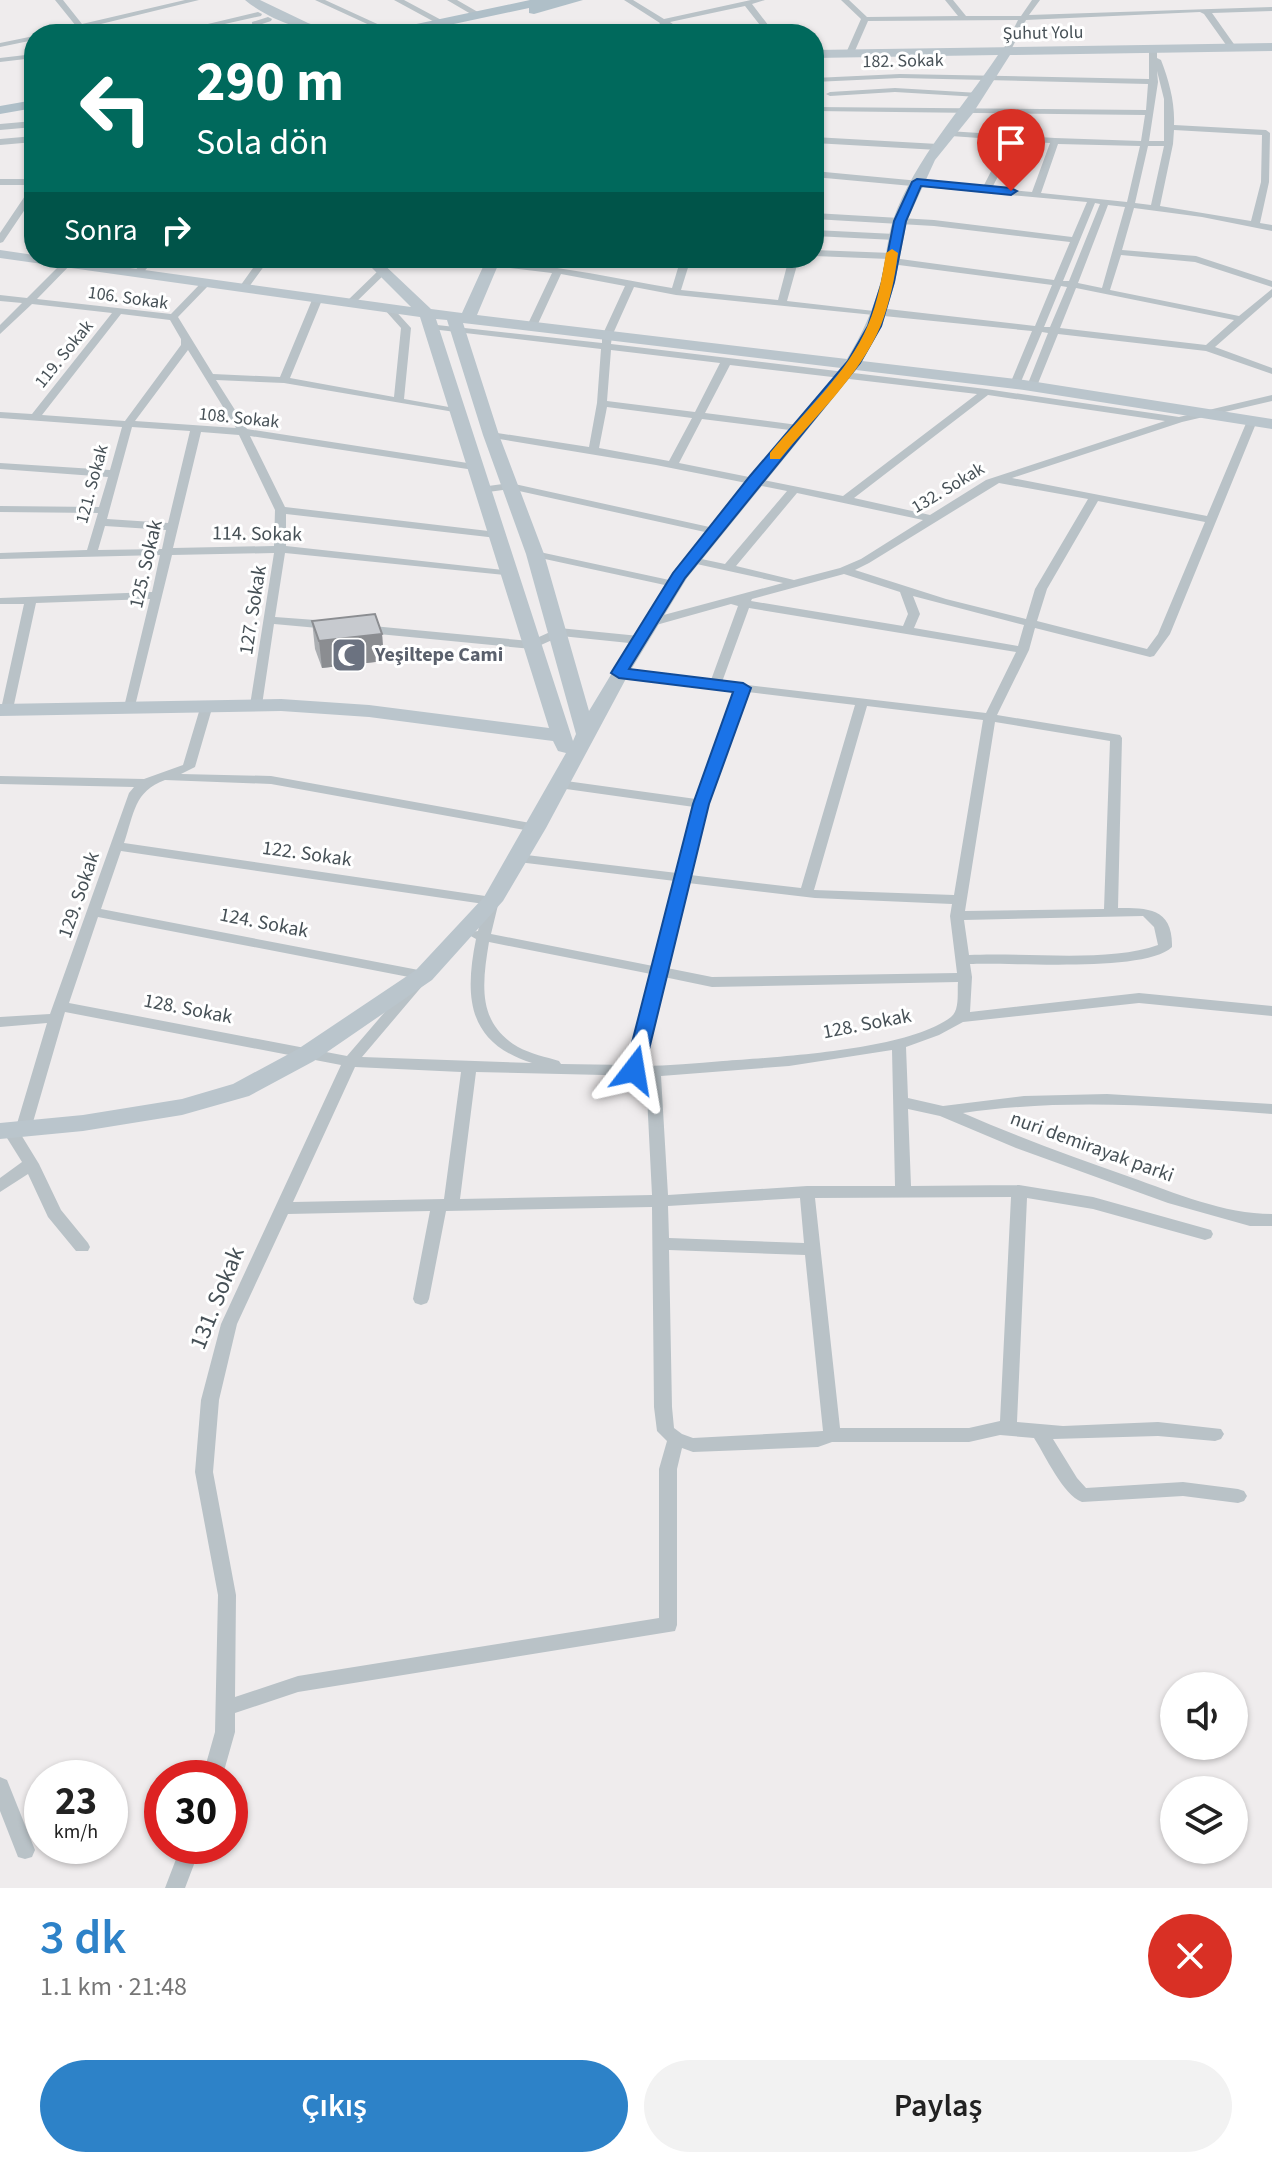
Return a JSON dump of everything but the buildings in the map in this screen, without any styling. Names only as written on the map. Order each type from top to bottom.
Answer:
[{"type":"main road","points":[[438,24],[549,0]]},
{"type":"main road","points":[[468,24],[577,0]]},
{"type":"main road","points":[[0,96],[24,92]]},
{"type":"main road","points":[[0,102],[24,101]]},
{"type":"main road","points":[[0,110],[24,104]]},
{"type":"street","points":[[59,0],[78,24]]},
{"type":"street","points":[[145,0],[163,16]]},
{"type":"street","points":[[88,24],[195,0]]},
{"type":"street","points":[[231,0],[260,10],[282,24]]},
{"type":"street","points":[[207,24],[287,0]]},
{"type":"street","points":[[319,0],[367,24]]},
{"type":"street","points":[[398,0],[443,23]]},
{"type":"street","points":[[451,0],[479,15]]},
{"type":"street","points":[[628,0],[669,24]]},
{"type":"street","points":[[663,24],[665,21],[761,0]]},
{"type":"street","points":[[845,0],[865,19],[1023,18],[1272,9]]},
{"type":"street","points":[[949,0],[964,18]]},
{"type":"street","points":[[82,1247],[54,1213],[31,1164],[8,1129],[182,1107],[241,1090],[306,1055],[424,975],[474,934],[536,828],[585,732],[674,584],[755,479],[830,394],[848,368],[879,312],[895,237],[917,182],[929,159],[992,77],[1036,0]]},
{"type":"street","points":[[1146,13],[1147,0]]},
{"type":"street","points":[[747,3],[763,24]]},
{"type":"street","points":[[260,10],[282,24]]},
{"type":"street","points":[[1204,11],[1232,47]]},
{"type":"street","points":[[850,53],[865,19]]},
{"type":"street","points":[[2,41],[24,41]]},
{"type":"street","name":"Şuhut Yolu","points":[[824,54],[1272,47]]},
{"type":"street","points":[[1105,292],[1131,205],[1154,82],[1153,48]]},
{"type":"street","points":[[1153,48],[1169,87],[1173,127],[1155,209]]},
{"type":"street","points":[[0,60],[24,57]]},
{"type":"street","name":"182. Sokak","points":[[824,80],[992,77],[1154,82]]},
{"type":"street","points":[[824,87],[837,109]]},
{"type":"street","points":[[830,94],[895,90],[979,95]]},
{"type":"street","points":[[824,109],[1148,113]]},
{"type":"street","points":[[0,127],[24,125]]},
{"type":"street","points":[[1173,127],[1269,132],[1265,182],[1255,224]]},
{"type":"street","points":[[951,133],[1012,139],[1169,144]]},
{"type":"street","points":[[987,189],[1012,139]]},
{"type":"street","points":[[0,142],[24,140]]},
{"type":"street","points":[[824,141],[938,147]]},
{"type":"street","points":[[1036,194],[1055,141]]},
{"type":"street","points":[[824,175],[1092,200],[1272,228]]},
{"type":"street","points":[[0,182],[24,182]]},
{"type":"street","points":[[1015,384],[1092,200]]},
{"type":"street","points":[[1032,386],[1105,202]]},
{"type":"street","points":[[0,240],[24,204]]},
{"type":"street","points":[[824,217],[900,221],[1075,240]]},
{"type":"street","points":[[824,233],[895,237]]},
{"type":"street","points":[[1117,252],[1196,259],[1272,284]]},
{"type":"street","points":[[0,254],[24,256]]},
{"type":"street","points":[[824,254],[891,259],[1074,285],[1241,319]]},
{"type":"street","points":[[0,331],[62,268]]},
{"type":"street","points":[[106,268],[389,309],[428,320],[532,326],[726,362],[848,368],[1179,420]]},
{"type":"street","points":[[137,274],[142,268]]},
{"type":"street","points":[[243,289],[258,268]]},
{"type":"street","points":[[380,268],[428,320],[481,490],[512,574],[570,764]]},
{"type":"street","points":[[490,268],[460,322],[491,435],[535,554],[559,632],[585,732]]},
{"type":"street","points":[[541,268],[676,292],[1208,348],[1272,371]]},
{"type":"street","points":[[676,292],[683,268]]},
{"type":"street","points":[[782,303],[791,268]]},
{"type":"street","points":[[349,304],[383,271]]},
{"type":"street","points":[[532,326],[558,271]]},
{"type":"street","points":[[173,317],[205,284]]},
{"type":"street","points":[[594,449],[608,342],[630,285]]},
{"type":"street","points":[[1208,348],[1272,292]]},
{"type":"street","name":"106. Sokak","points":[[0,298],[173,317],[210,377]]},
{"type":"street","points":[[284,380],[317,300]]},
{"type":"street","points":[[389,309],[406,328],[399,401]]},
{"type":"street","name":"119. Sokak","points":[[35,417],[119,311]]},
{"type":"street","points":[[460,322],[608,342],[1032,386],[1272,424]]},
{"type":"street","points":[[128,424],[186,345],[186,339]]},
{"type":"street","points":[[673,464],[726,362]]},
{"type":"street","points":[[210,377],[284,380],[456,411]]},
{"type":"street","name":"127. Sokak","points":[[210,377],[243,432],[281,510],[280,549],[256,705]]},
{"type":"street","points":[[846,499],[986,392]]},
{"type":"street","name":"132. Sokak","points":[[745,599],[865,561],[997,479],[1179,420],[1272,396]]},
{"type":"street","points":[[602,403],[798,428]]},
{"type":"street","name":"108. Sokak","points":[[0,415],[243,432],[474,467]]},
{"type":"street","points":[[844,570],[906,591],[1031,625],[1150,653],[1164,634],[1252,421]]},
{"type":"street","name":"121. Sokak","points":[[92,553],[128,424]]},
{"type":"street","name":"125. Sokak","points":[[130,707],[196,429]]},
{"type":"street","points":[[491,435],[594,449],[755,479],[930,518]]},
{"type":"street","points":[[0,466],[114,474]]},
{"type":"street","points":[[997,479],[1212,520]]},
{"type":"street","points":[[481,490],[510,486],[714,531]]},
{"type":"street","points":[[728,568],[795,488]]},
{"type":"street","points":[[960,1018],[964,1008],[965,977],[958,908],[990,717],[1023,650],[1034,607],[1052,567],[1094,498]]},
{"type":"street","points":[[0,509],[102,516],[173,527]]},
{"type":"street","points":[[281,510],[497,535]]},
{"type":"street","name":"114. Sokak","points":[[0,556],[280,549],[512,574]]},
{"type":"street","points":[[535,554],[674,584]]},
{"type":"street","points":[[692,560],[794,582]]},
{"type":"street","points":[[906,591],[914,614],[908,629]]},
{"type":"street","points":[[0,601],[157,595]]},
{"type":"street","points":[[649,623],[727,601],[745,599],[1023,650]]},
{"type":"street","points":[[715,685],[745,599]]},
{"type":"street","points":[[31,600],[4,710],[256,705],[369,711],[562,736]]},
{"type":"street","points":[[270,620],[532,645],[559,632],[639,640]]},
{"type":"street","points":[[619,673],[990,717],[1116,738],[1111,912]]},
{"type":"street","points":[[634,1070],[701,804],[743,688]]},
{"type":"street","points":[[806,893],[862,703]]},
{"type":"street","points":[[0,780],[145,783],[161,778],[189,767],[207,705]]},
{"type":"street","points":[[161,778],[271,780],[536,828]]},
{"type":"street","name":"129. Sokak","points":[[8,1129],[58,1012],[135,793],[145,783]]},
{"type":"street","points":[[559,784],[701,804]]},
{"type":"street","name":"122. Sokak","points":[[117,846],[492,901]]},
{"type":"street","points":[[518,858],[958,908],[1146,912],[1154,916],[1166,940],[1165,947],[1157,953],[1108,958],[1005,956],[962,960]]},
{"type":"street","name":"124. Sokak","points":[[95,912],[424,975]]},
{"type":"street","points":[[474,934],[712,982],[965,977]]},
{"type":"street","points":[[474,934],[475,991],[482,1023],[510,1050],[566,1069]]},
{"type":"street","name":"131. Sokak","points":[[217,1760],[225,1732],[227,1595],[204,1472],[210,1400],[229,1324],[350,1062],[424,975]]},
{"type":"street","name":"128. Sokak","points":[[58,1012],[350,1062],[653,1071],[789,1061],[899,1044],[934,1032],[960,1018],[1139,998],[1272,1011]]},
{"type":"street","points":[[0,1022],[58,1012]]},
{"type":"street","points":[[899,1044],[903,1192]]},
{"type":"street","points":[[421,1299],[445,1207],[469,1067]]},
{"type":"street","points":[[653,1071],[660,1201],[663,1407],[666,1431],[676,1439],[693,1445],[818,1440],[832,1435],[969,1435],[1008,1429],[1158,1429],[1215,1434]]},
{"type":"street","name":"nuri demirayak parki","points":[[901,1102],[943,1111],[1021,1144],[1174,1199],[1250,1220],[1272,1220]]},
{"type":"street","points":[[943,1111],[989,1103],[1092,1102],[1189,1102],[1272,1109]]},
{"type":"street","points":[[0,1186],[31,1164]]},
{"type":"street","points":[[285,1208],[660,1201],[807,1192],[1019,1191],[1093,1203],[1205,1234]]},
{"type":"street","points":[[1008,1429],[1019,1191]]},
{"type":"street","points":[[807,1192],[832,1435]]},
{"type":"street","points":[[661,1244],[813,1249]]},
{"type":"street","points":[[1039,1431],[1071,1483],[1082,1495],[1183,1489],[1238,1496]]},
{"type":"street","points":[[226,1708],[298,1684],[559,1645],[668,1625],[668,1469],[676,1439]]},
{"type":"street","points":[[0,1786],[24,1847]]},
{"type":"street","points":[[175,1888],[184,1864]]},
{"type":"slow traffic","points":[[775,456],[853,363],[874,326],[888,282],[892,253]]},
{"type":"place","name":"Yeşiltepe Cami","points":[[349,655]]},
{"type":"route","points":[[634,1070],[701,804],[743,688],[619,673],[679,576],[755,479],[830,394],[853,363],[874,326],[888,282],[900,221],[917,182],[1011,191]]}]
